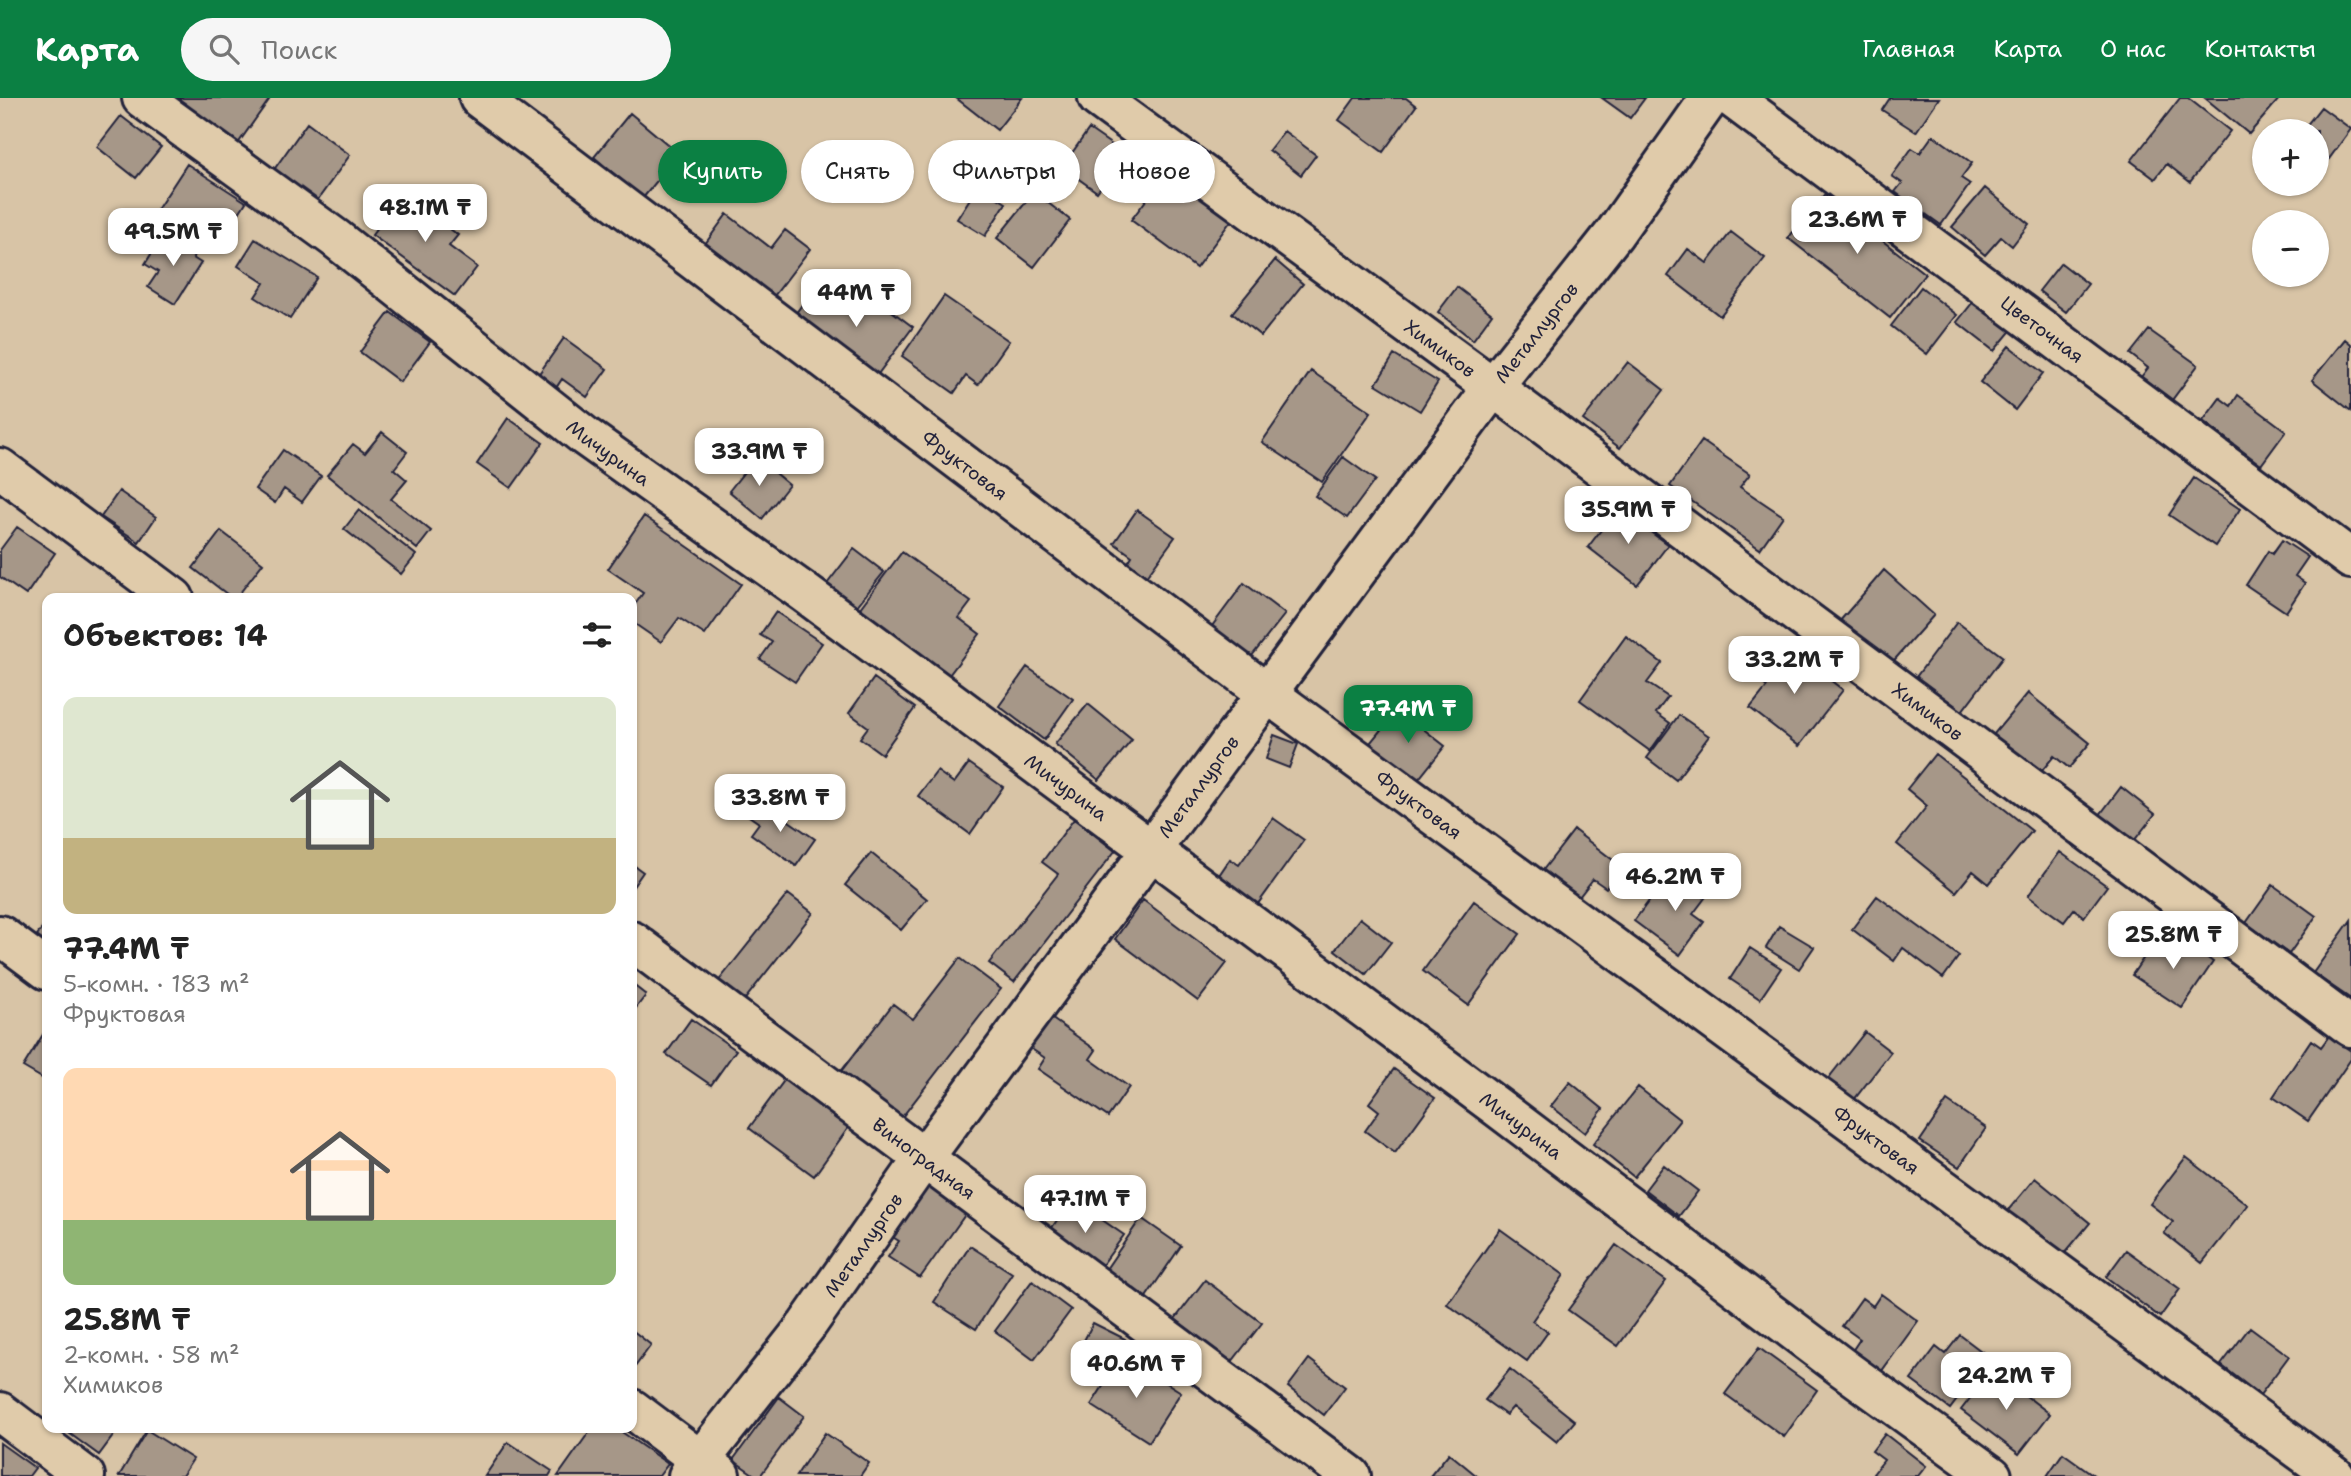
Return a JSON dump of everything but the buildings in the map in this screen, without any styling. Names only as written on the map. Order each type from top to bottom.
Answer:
[{"type":"street","name":"Мичурина","points":[[142,98],[335,238],[586,437],[816,602],[1497,1107],[1843,1368],[1992,1476]]},
{"type":"street","name":"Фруктовая","points":[[479,98],[1268,694],[2335,1476]]},
{"type":"street","name":"Химиков","points":[[1098,98],[1493,387],[2351,1027]]},
{"type":"street","name":"Металлургов","points":[[703,1471],[923,1159],[1493,387],[1614,234],[1710,98]]},
{"type":"street","name":"Цветочная","points":[[1732,98],[2351,559]]},
{"type":"street","points":[[0,468],[167,593]]},
{"type":"street","points":[[0,935],[42,966]]},
{"type":"street","name":"Виноградная","points":[[637,945],[1351,1476]]},
{"type":"street","points":[[0,1412],[85,1476]]},
{"type":"street","points":[[637,1413],[703,1471]]}]
